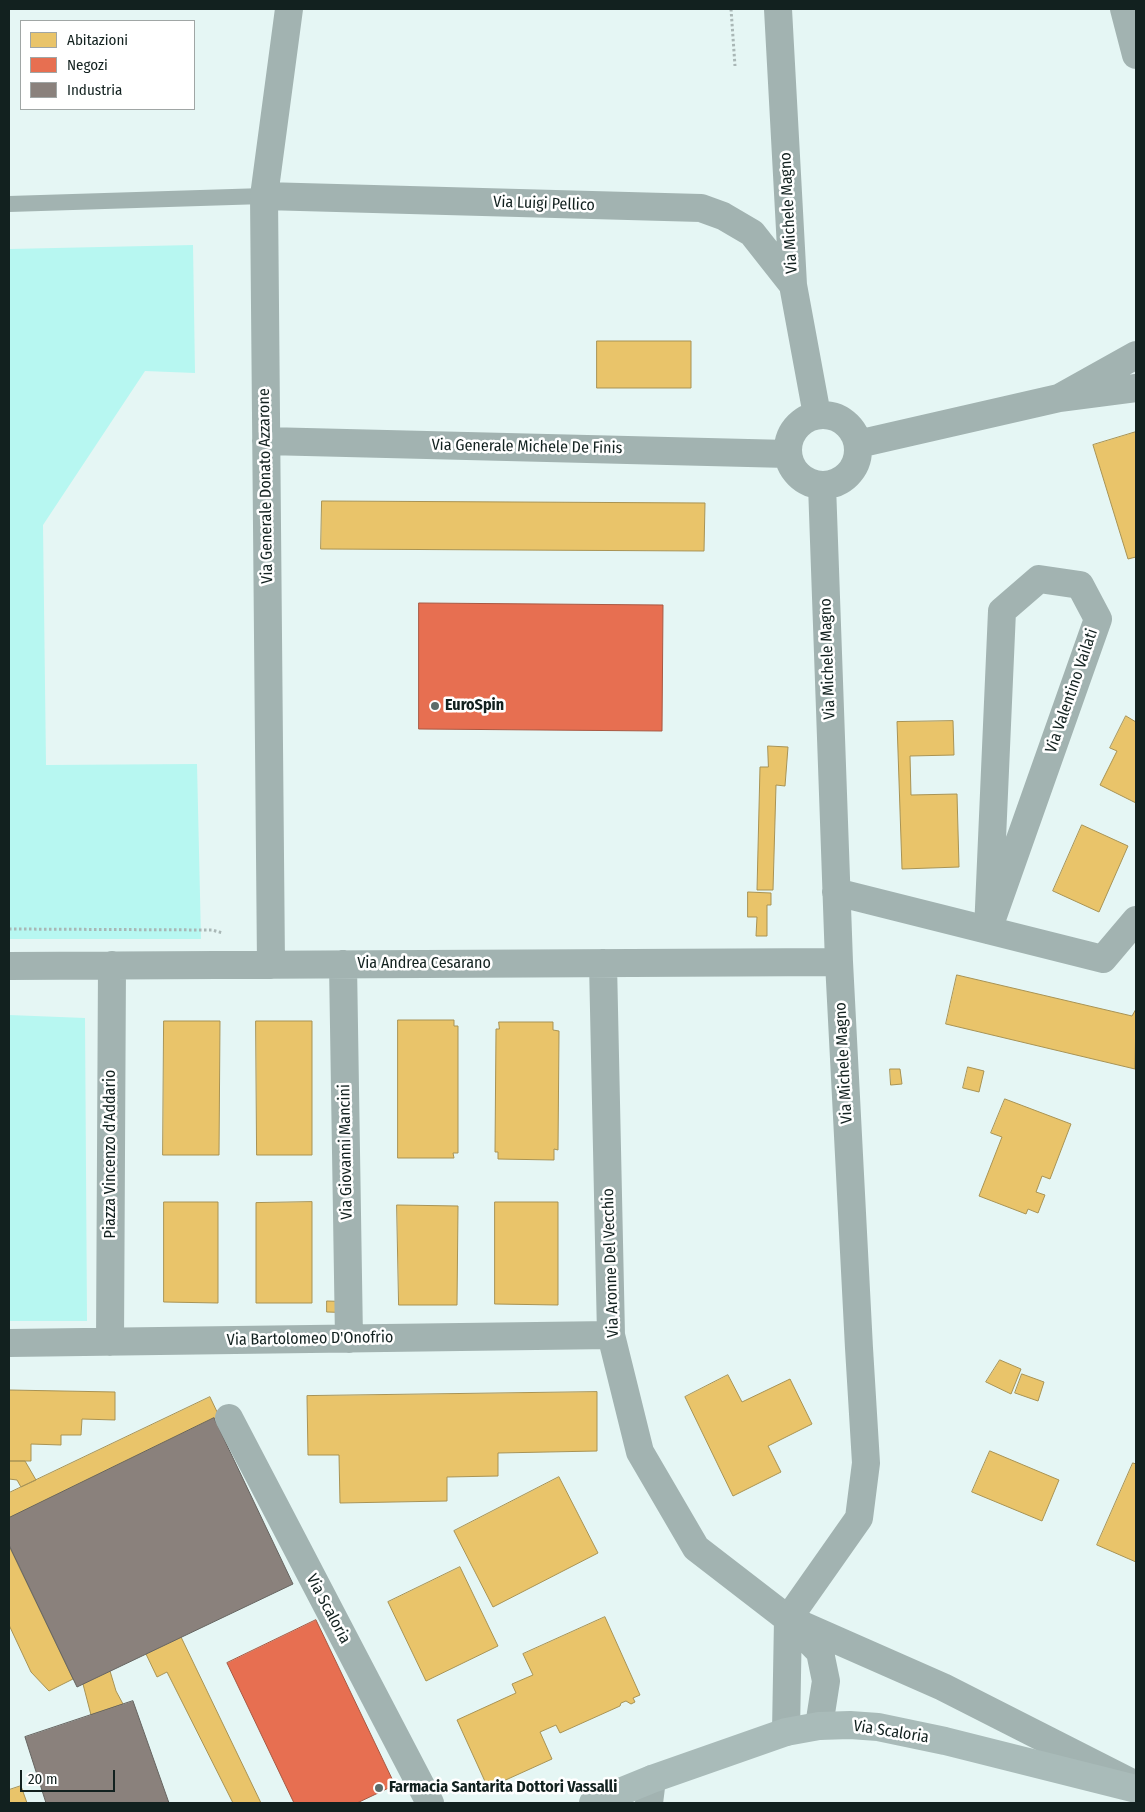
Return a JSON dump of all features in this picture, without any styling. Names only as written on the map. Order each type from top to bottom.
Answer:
[{"type":"main road","name":"Via Scaloria","points":[[592,1803],[650,1791],[744,1745],[786,1732],[819,1726],[850,1725],[878,1727],[1136,1787]]},
{"type":"street","name":"Via Generale Donato Azzarone","points":[[262,965],[266,441],[264,196],[289,9]]},
{"type":"street","name":"Via Michele Magno","points":[[778,9],[793,285],[817,415]]},
{"type":"street","points":[[1124,9],[1136,55]]},
{"type":"street","points":[[1128,9],[1136,24]]},
{"type":"street","name":"Via Luigi Pellico","points":[[264,196],[701,208],[723,216],[752,233],[793,285]]},
{"type":"street","points":[[1059,398],[1136,355]]},
{"type":"street","points":[[858,444],[1059,398],[1136,388]]},
{"type":"street","points":[[817,415],[837,417],[854,432],[858,444],[855,464],[841,480],[832,484],[811,483],[795,472],[789,461],[789,438],[795,428],[803,420],[817,415]]},
{"type":"street","name":"Via Generale Michele De Finis","points":[[266,441],[788,454]]},
{"type":"street","name":"Via Michele Magno","points":[[788,1618],[859,1518],[866,1463],[858,1348],[839,962],[822,485]]},
{"type":"street","name":"Via Valentino Vailati","points":[[1039,579],[1080,585],[1098,619],[988,930],[1002,611],[1039,579]]},
{"type":"street","points":[[836,892],[1103,959],[1136,920]]},
{"type":"street","name":"Via Andrea Cesarano","points":[[9,966],[839,962]]},
{"type":"street","name":"Via Aronne Del Vecchio","points":[[603,963],[611,1335],[640,1452],[696,1548],[788,1618],[820,1652],[826,1681],[819,1726]]},
{"type":"street","name":"Via Giovanni Mancini","points":[[343,964],[350,1339]]},
{"type":"street","name":"Piazza Vincenzo d'Addario","points":[[110,1342],[112,965]]},
{"type":"street","name":"Via Bartolomeo D'Onofrio","points":[[9,1343],[611,1335]]},
{"type":"street","name":"Via Scaloria","points":[[229,1418],[426,1802]]},
{"type":"street","points":[[786,1732],[788,1618]]},
{"type":"street","name":"Via Scaloria","points":[[788,1618],[944,1687],[1136,1787]]},
{"type":"lane","points":[[9,204],[264,196]]},
{"type":"path","points":[[731,9],[735,66]]},
{"type":"path","points":[[9,929],[212,930],[241,939],[262,965]]},
{"type":"shaded area","points":[[193,245],[195,373],[145,371],[43,525],[46,765],[197,764],[201,939],[9,939],[9,249]]},
{"type":"shaded area","points":[[9,1015],[85,1018],[87,1321],[9,1321]]},
{"type":"building: Abitazioni","points":[[597,341],[691,341],[691,388],[597,388]]},
{"type":"building: Abitazioni","points":[[1136,432],[1136,557],[1128,559],[1093,445]]},
{"type":"building: Abitazioni","points":[[322,501],[705,503],[704,551],[321,549]]},
{"type":"building: Abitazioni","points":[[1126,716],[1136,722],[1136,803],[1100,785],[1117,751],[1110,748]]},
{"type":"building: Abitazioni","points":[[953,721],[954,755],[910,756],[911,795],[957,794],[959,867],[902,869],[897,722]]},
{"type":"building: Abitazioni","points":[[768,746],[788,747],[785,786],[776,785],[773,890],[757,890],[760,767],[768,767]]},
{"type":"building: Abitazioni","points":[[1082,825],[1128,846],[1099,912],[1053,891]]},
{"type":"building: Abitazioni","points":[[748,892],[771,893],[771,905],[767,905],[767,936],[756,936],[757,917],[748,917]]},
{"type":"building: Abitazioni","points":[[957,975],[1132,1016],[1136,1009],[1135,1069],[946,1024]]},
{"type":"building: Abitazioni","points":[[398,1020],[454,1020],[454,1026],[458,1026],[458,1153],[453,1153],[454,1158],[398,1158]]},
{"type":"building: Abitazioni","points":[[164,1021],[220,1021],[219,1155],[163,1155]]},
{"type":"building: Abitazioni","points":[[256,1021],[312,1021],[312,1155],[257,1155]]},
{"type":"building: Abitazioni","points":[[499,1022],[553,1022],[553,1030],[559,1031],[558,1150],[554,1149],[554,1160],[498,1159],[498,1152],[495,1152],[496,1029],[499,1029]]},
{"type":"building: Abitazioni","points":[[968,1067],[984,1071],[979,1092],[963,1088]]},
{"type":"building: Abitazioni","points":[[890,1069],[900,1069],[902,1084],[891,1085]]},
{"type":"building: Abitazioni","points":[[1005,1099],[1071,1124],[1050,1179],[1042,1176],[1036,1192],[1045,1195],[1038,1213],[1028,1209],[1026,1214],[979,1196],[1002,1137],[991,1133]]},
{"type":"building: Abitazioni","points":[[164,1202],[218,1202],[218,1303],[164,1302]]},
{"type":"building: Abitazioni","points":[[312,1202],[312,1303],[256,1303],[256,1203]]},
{"type":"building: Abitazioni","points":[[495,1202],[558,1202],[558,1305],[495,1304]]},
{"type":"building: Abitazioni","points":[[397,1205],[458,1206],[457,1305],[399,1305]]},
{"type":"building: Abitazioni","points":[[327,1301],[359,1302],[359,1313],[327,1312]]},
{"type":"building: Abitazioni","points":[[1000,1360],[1021,1369],[1011,1394],[986,1382]]},
{"type":"building: Abitazioni","points":[[1022,1374],[1044,1382],[1038,1401],[1015,1393]]},
{"type":"building: Abitazioni","points":[[728,1375],[742,1402],[790,1379],[812,1424],[768,1446],[781,1472],[733,1496],[685,1397]]},
{"type":"building: Abitazioni","points":[[9,1390],[115,1392],[115,1420],[82,1419],[81,1435],[61,1435],[61,1445],[31,1444],[31,1461],[9,1461]]},
{"type":"building: Abitazioni","points":[[597,1392],[597,1451],[498,1453],[498,1476],[447,1477],[447,1501],[340,1503],[339,1455],[308,1455],[307,1396]]},
{"type":"building: Abitazioni","points":[[210,1397],[219,1416],[9,1518],[9,1493]]},
{"type":"building: Abitazioni","points":[[990,1451],[1059,1480],[1042,1521],[972,1492]]},
{"type":"building: Abitazioni","points":[[9,1461],[25,1461],[36,1480],[21,1487],[17,1480],[9,1479]]},
{"type":"building: Abitazioni","points":[[1133,1463],[1136,1464],[1136,1562],[1097,1545]]},
{"type":"building: Abitazioni","points":[[559,1477],[598,1553],[493,1607],[454,1531]]},
{"type":"building: Abitazioni","points":[[10,1548],[73,1679],[49,1691],[31,1672],[9,1625]]},
{"type":"building: Abitazioni","points":[[460,1567],[498,1646],[426,1681],[388,1602]]},
{"type":"building: Abitazioni","points":[[605,1617],[640,1695],[633,1698],[635,1702],[631,1704],[626,1701],[621,1703],[620,1706],[560,1733],[556,1725],[540,1732],[552,1759],[488,1788],[457,1720],[516,1693],[512,1684],[533,1675],[523,1654]]},
{"type":"building: Abitazioni","points":[[181,1637],[261,1803],[233,1803],[167,1672],[157,1677],[146,1654]]},
{"type":"building: Abitazioni","points":[[110,1671],[116,1691],[123,1704],[91,1715],[83,1684]]},
{"type":"building: Abitazioni","points":[[21,1786],[27,1803],[9,1803],[9,1790]]},
{"type":"building: Negozi","points":[[419,603],[663,605],[662,731],[419,729]]},
{"type":"building: Negozi","points":[[316,1620],[395,1785],[357,1803],[294,1803],[227,1663]]},
{"type":"building: Industria","points":[[214,1418],[293,1584],[77,1687],[9,1545],[9,1518]]},
{"type":"building: Industria","points":[[133,1701],[169,1803],[46,1803],[25,1737]]},
{"type":"place","name":"EuroSpin","points":[[435,706]]},
{"type":"place","name":"Farmacia Santarita Dottori Vassalli","points":[[379,1788]]}]
